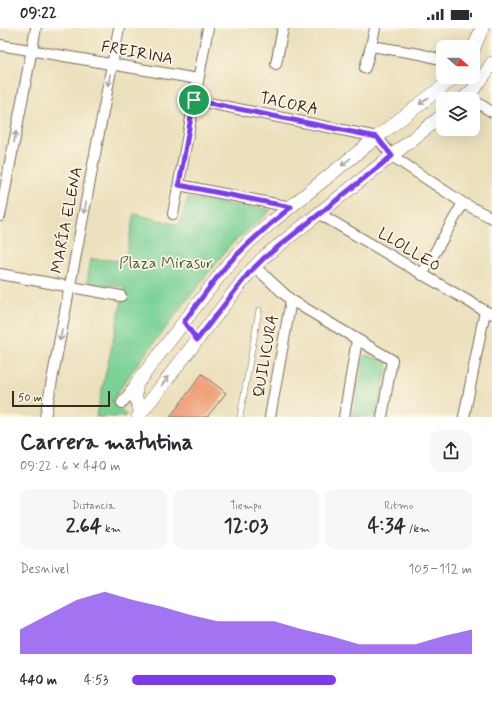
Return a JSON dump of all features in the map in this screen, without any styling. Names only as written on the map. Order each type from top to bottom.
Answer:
[{"type":"street","points":[[0,216],[36,28]]},
{"type":"street","name":"MARÍA ELENA","points":[[45,417],[119,28]]},
{"type":"street","points":[[173,214],[208,28]]},
{"type":"street","points":[[276,64],[283,28]]},
{"type":"street","points":[[365,68],[375,28]]},
{"type":"street","points":[[477,40],[482,28]]},
{"type":"street","name":"FREIRINA","points":[[0,45],[198,79]]},
{"type":"street","points":[[371,46],[436,58]]},
{"type":"street","points":[[473,92],[485,76],[492,62]]},
{"type":"street","points":[[122,403],[226,267],[239,253],[273,221],[377,137],[446,84]]},
{"type":"street","name":"TACORA","points":[[194,100],[377,137]]},
{"type":"street","points":[[480,106],[492,112]]},
{"type":"street","points":[[139,414],[255,267],[276,246],[436,121]]},
{"type":"street","points":[[377,137],[392,156],[464,203],[492,218]]},
{"type":"street","points":[[179,185],[291,207]]},
{"type":"street","points":[[422,275],[464,203]]},
{"type":"street","name":"LLOLLEO","points":[[318,213],[488,313],[464,417]]},
{"type":"street","points":[[255,267],[291,300],[392,360],[382,417]]},
{"type":"street","points":[[0,274],[121,296]]},
{"type":"street","name":"QUILICURA","points":[[270,417],[291,300]]},
{"type":"street","points":[[184,322],[197,340]]},
{"type":"street","points":[[344,417],[357,340]]},
{"type":"street","points":[[139,414],[135,395],[137,383],[140,380]]},
{"type":"lane","points":[[240,417],[259,310]]},
{"type":"green space","name":"Plaza Mirasur","points":[[188,198],[271,210],[230,245],[133,370],[112,401],[126,415],[125,417],[96,417],[125,287],[87,283],[91,259],[125,261],[134,214],[179,225]]},
{"type":"green space","points":[[365,355],[388,362],[377,417],[353,417]]},
{"type":"building","points":[[202,374],[226,393],[207,417],[170,417]]},
{"type":"route","points":[[194,100],[377,137],[392,156],[276,246],[248,274],[197,340],[184,322],[226,267],[250,241],[291,207],[179,185],[194,100]]}]
